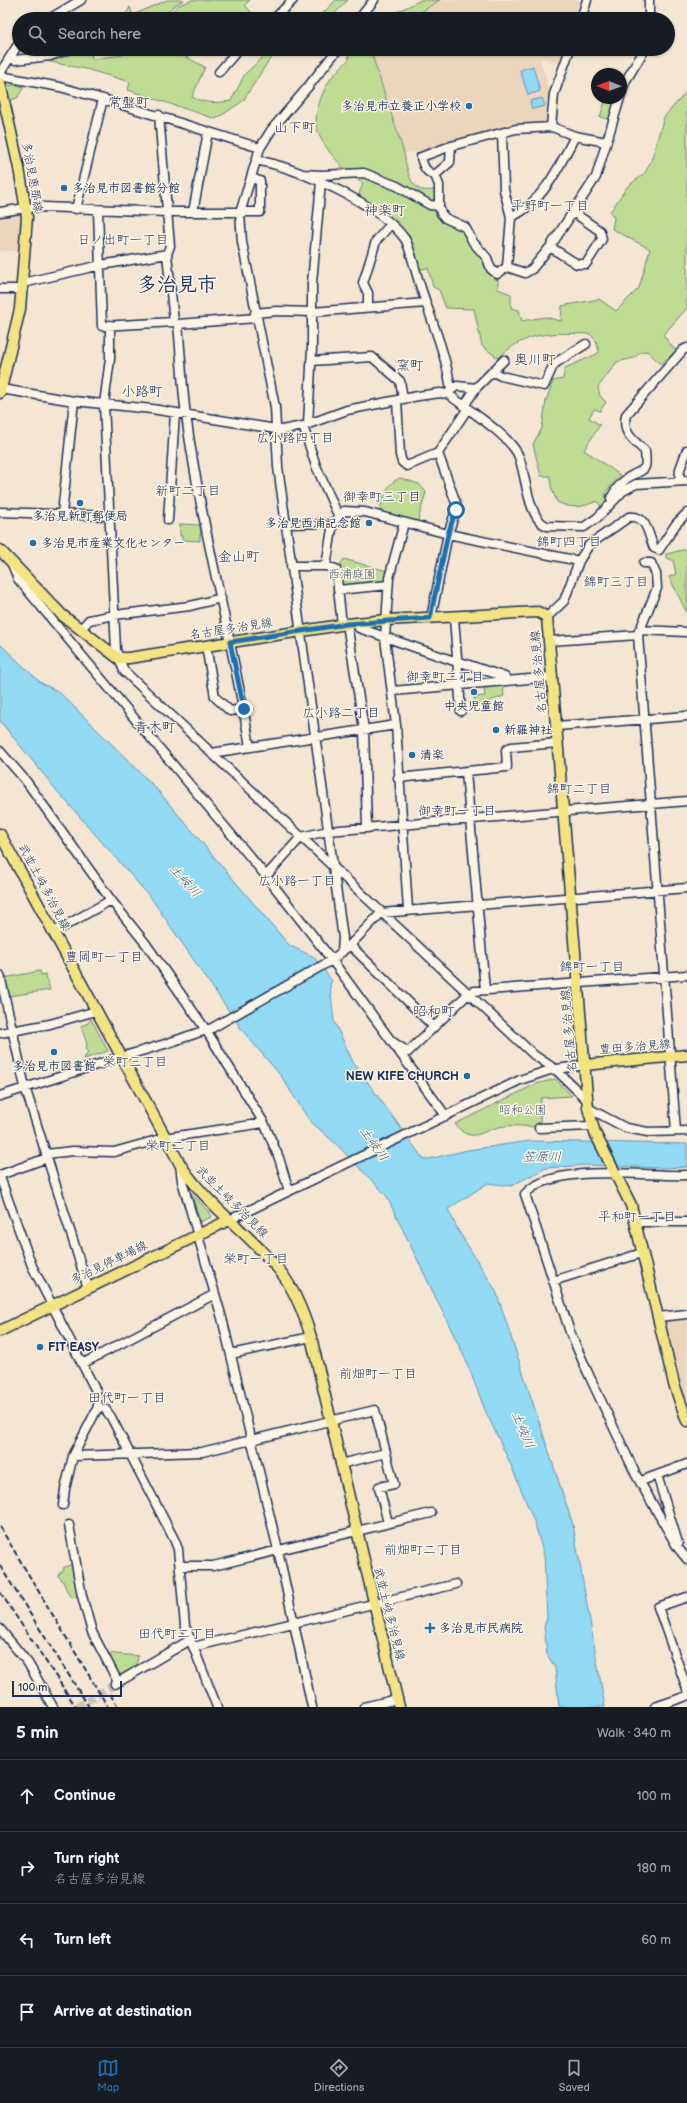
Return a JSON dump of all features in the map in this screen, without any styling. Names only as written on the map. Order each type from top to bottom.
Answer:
[{"type":"main road","name":"多治見恵那線","points":[[0,84],[26,208],[23,286],[1,391]]},
{"type":"main road","points":[[0,550],[62,615],[118,658]]},
{"type":"main road","name":"名古屋多治見線","points":[[118,658],[129,658],[386,620],[538,612],[547,617],[587,1104],[593,1130],[631,1205],[674,1384],[687,1421]]},
{"type":"main road","name":"武並土岐多治見線","points":[[1,837],[54,932],[164,1138],[180,1164],[198,1188],[258,1247],[281,1272],[300,1308],[310,1337],[398,1703]]},
{"type":"main road","name":"豊田多治見線","points":[[585,1065],[687,1055]]},
{"type":"main road","name":"多治見停車場線","points":[[0,1331],[230,1220]]},
{"type":"street","points":[[61,12],[81,0]]},
{"type":"street","points":[[281,12],[293,0]]},
{"type":"street","points":[[365,12],[374,0]]},
{"type":"street","points":[[584,12],[588,0]]},
{"type":"street","points":[[649,0],[649,12]]},
{"type":"street","points":[[12,55],[0,74],[104,98],[260,148]]},
{"type":"street","points":[[10,58],[15,60],[50,56]]},
{"type":"street","points":[[219,72],[233,56]]},
{"type":"street","points":[[332,56],[307,88],[276,122],[260,148],[240,213],[242,242],[255,315],[275,407],[278,467],[343,938],[342,952]]},
{"type":"street","points":[[551,127],[554,94],[568,56]]},
{"type":"street","points":[[627,79],[641,56]]},
{"type":"street","points":[[76,208],[104,98]]},
{"type":"street","points":[[508,267],[525,273],[532,269],[550,247],[596,177],[619,104]]},
{"type":"street","points":[[159,115],[170,246],[167,254],[186,415],[204,522],[244,709],[250,747]]},
{"type":"street","points":[[508,267],[497,274],[490,269],[488,258],[473,242],[465,227],[445,218],[441,213],[439,206],[439,185],[435,175],[431,174],[424,168],[421,157],[451,146],[516,129],[551,127],[575,136],[606,142]]},
{"type":"street","points":[[193,212],[208,132]]},
{"type":"street","points":[[502,133],[504,190],[510,217],[508,267]]},
{"type":"street","points":[[510,217],[533,202],[561,163],[575,136]]},
{"type":"street","points":[[435,175],[450,162],[451,146]]},
{"type":"street","points":[[256,160],[302,174],[322,182],[362,204],[390,225],[405,240],[446,358],[450,392],[501,435],[516,450],[534,516],[543,525],[579,528],[584,527],[590,524],[623,491],[633,486],[650,482],[683,481],[680,469],[687,450]]},
{"type":"street","points":[[302,174],[321,175],[364,173],[397,186],[430,205],[439,206]]},
{"type":"street","points":[[0,212],[26,208],[76,208],[166,212],[260,212],[260,181],[251,178]]},
{"type":"street","points":[[322,182],[312,283],[311,361],[305,425],[316,466],[338,515]]},
{"type":"street","points":[[98,210],[101,265],[110,358],[104,404],[114,615],[118,658],[128,675],[534,1056],[555,1069],[587,1104],[626,1128],[648,1132],[687,1131]]},
{"type":"street","points":[[550,247],[577,264],[586,264],[602,239],[600,230],[573,212]]},
{"type":"street","points":[[368,307],[368,293],[363,283],[376,242],[390,225]]},
{"type":"street","points":[[0,289],[23,286],[101,265],[167,254]]},
{"type":"street","points":[[106,326],[176,323],[255,315],[276,311],[312,312],[426,304]]},
{"type":"street","points":[[493,372],[501,376],[544,386],[553,366],[557,362],[586,344]]},
{"type":"street","points":[[609,506],[612,496],[625,480],[640,472],[645,467],[645,451],[628,433],[624,426],[626,415],[683,350],[687,348]]},
{"type":"street","points":[[311,361],[372,357],[400,381],[400,455],[402,462],[407,466],[438,453],[476,388],[504,360]]},
{"type":"street","points":[[1,391],[175,413],[276,430],[286,430],[347,410],[450,392],[457,386],[476,388]]},
{"type":"street","points":[[62,514],[74,401]]},
{"type":"street","points":[[168,520],[175,413]]},
{"type":"street","points":[[430,618],[448,534],[456,510],[456,503],[438,453]]},
{"type":"street","points":[[326,566],[333,523],[338,515],[344,511],[365,512],[448,534],[579,561]]},
{"type":"street","points":[[0,512],[110,516]]},
{"type":"street","points":[[547,617],[564,601],[579,561],[589,545],[629,517],[640,519],[645,524],[654,548],[658,550],[676,524],[687,513]]},
{"type":"street","points":[[286,524],[333,523]]},
{"type":"street","points":[[404,523],[388,585],[385,638],[396,725],[398,778],[408,910]]},
{"type":"street","points":[[644,562],[651,563],[658,584],[638,632],[676,1131]]},
{"type":"street","points":[[12,563],[18,579],[266,876],[332,960],[443,1117]]},
{"type":"street","points":[[291,566],[326,566],[336,569],[338,590],[364,729],[367,828]]},
{"type":"street","points":[[338,590],[388,585]]},
{"type":"street","points":[[80,630],[88,620],[114,615],[190,606],[221,598]]},
{"type":"street","points":[[454,617],[461,711]]},
{"type":"street","points":[[359,628],[385,638],[505,677]]},
{"type":"street","points":[[550,641],[638,632],[687,632]]},
{"type":"street","points":[[206,646],[215,697],[230,711],[244,709]]},
{"type":"street","points":[[392,691],[552,677]]},
{"type":"street","points":[[556,726],[687,716]]},
{"type":"street","points":[[210,753],[396,725]]},
{"type":"street","points":[[398,778],[507,767],[506,750],[511,748],[558,743]]},
{"type":"street","points":[[0,751],[26,781],[111,900],[146,944],[209,1029],[264,1123],[278,1158],[284,1181],[293,1190]]},
{"type":"street","points":[[466,772],[485,990]]},
{"type":"street","points":[[266,876],[301,837],[328,831],[687,801]]},
{"type":"street","points":[[0,1096],[209,1029],[332,960],[350,945],[381,913],[687,888]]},
{"type":"street","points":[[54,932],[111,900]]},
{"type":"street","points":[[350,945],[434,1027]]},
{"type":"street","points":[[0,975],[25,1087],[88,1288]]},
{"type":"street","points":[[388,1038],[408,1052],[468,994],[485,990],[664,978],[687,975]]},
{"type":"street","points":[[0,1033],[50,1024],[96,1011]]},
{"type":"street","points":[[230,1220],[520,1080],[555,1069],[585,1065]]},
{"type":"street","points":[[63,1506],[65,1489],[73,1456],[98,1407],[96,1390],[30,1261],[0,1176],[46,1156],[73,1151],[114,1152],[164,1138],[264,1123]]},
{"type":"street","points":[[539,1128],[593,1130]]},
{"type":"street","points":[[180,1164],[182,1181],[215,1294],[278,1550],[312,1707]]},
{"type":"street","points":[[687,1175],[614,1172],[575,1174],[552,1178],[529,1190],[525,1194],[570,1332],[641,1481],[678,1548],[687,1559]]},
{"type":"street","points":[[635,1222],[687,1222]]},
{"type":"street","points":[[553,1280],[642,1253]]},
{"type":"street","points":[[82,1364],[215,1294]]},
{"type":"street","points":[[658,1317],[687,1314]]},
{"type":"street","points":[[230,1354],[310,1337]]},
{"type":"street","points":[[98,1407],[105,1409],[111,1418],[178,1549],[185,1626],[217,1707]]},
{"type":"street","points":[[73,1456],[202,1452],[374,1410],[394,1484],[379,1487],[388,1523]]},
{"type":"street","points":[[340,1464],[386,1453]]},
{"type":"street","points":[[641,1481],[687,1464]]},
{"type":"street","points":[[657,1475],[678,1538],[678,1548]]},
{"type":"street","points":[[180,1566],[213,1566],[431,1513]]},
{"type":"street","points":[[69,1525],[82,1596],[92,1632],[116,1684],[191,1644],[294,1623],[456,1584]]},
{"type":"street","points":[[687,1597],[658,1607],[687,1689]]},
{"type":"street","points":[[0,1629],[28,1663],[53,1707]]},
{"type":"street","points":[[655,1707],[687,1696]]},
{"type":"street","points":[[364,1707],[398,1703]]},
{"type":"shaded area","points":[[442,0],[580,0],[581,3],[578,12],[424,12]]},
{"type":"shaded area","name":"多治見市立養正小学校","points":[[372,56],[562,56],[559,64],[542,58],[541,63],[550,94],[549,119],[545,125],[516,125],[462,138],[431,150],[404,153]]},
{"type":"shaded area","points":[[23,211],[20,251],[0,251],[0,215]]},
{"type":"shaded area","points":[[687,1318],[687,1406],[678,1381],[665,1323],[667,1321]]},
{"type":"green space","points":[[167,0],[184,0],[167,12],[140,12]]},
{"type":"green space","points":[[192,0],[250,0],[245,5],[251,12],[171,12],[179,5]]},
{"type":"green space","points":[[336,0],[348,0],[336,12],[324,12]]},
{"type":"green space","points":[[421,0],[440,0],[421,12],[397,12]]},
{"type":"green space","points":[[130,7],[132,12],[127,12]]},
{"type":"green space","points":[[56,56],[92,56],[92,59],[115,56],[184,56],[205,67],[192,97],[201,101],[216,102],[231,101],[245,74],[264,56],[274,56],[267,63],[243,101],[216,119],[128,90],[130,82],[86,69],[46,61],[46,59]]},
{"type":"green space","points":[[349,56],[372,56],[404,153],[411,180],[418,188],[425,190],[436,190],[446,222],[464,232],[485,259],[492,276],[498,278],[498,289],[511,294],[511,308],[519,310],[522,321],[545,317],[561,321],[562,306],[599,299],[616,311],[639,288],[650,249],[612,229],[614,218],[610,212],[627,187],[645,173],[651,161],[664,117],[687,91],[687,308],[663,335],[676,351],[661,364],[647,351],[641,352],[634,358],[617,362],[598,387],[600,396],[606,402],[600,411],[594,409],[589,418],[600,425],[584,450],[620,475],[605,493],[607,506],[603,510],[597,501],[577,507],[567,506],[557,502],[551,487],[550,476],[541,476],[533,444],[542,428],[546,401],[553,381],[563,379],[565,368],[597,354],[599,351],[596,341],[590,334],[564,333],[541,335],[520,342],[498,358],[482,346],[474,309],[446,308],[439,290],[433,287],[428,268],[417,270],[407,237],[399,226],[359,198],[363,184],[348,172],[333,156],[326,147],[317,130],[316,116],[320,99],[332,77],[349,59]]},
{"type":"green space","points":[[15,85],[24,87],[17,98],[7,101],[3,86]]},
{"type":"green space","points":[[604,104],[615,104],[610,120],[600,117]]},
{"type":"green space","points":[[400,478],[419,484],[426,492],[417,524],[379,513],[385,492],[391,484]]},
{"type":"green space","points":[[180,524],[200,525],[200,541],[182,540],[182,536],[180,536]]},
{"type":"green space","points":[[687,549],[687,613],[669,577],[676,574],[673,560],[666,558],[666,554]]},
{"type":"green space","name":"西浦庭園","points":[[344,559],[387,571],[385,583],[341,587],[339,566]]},
{"type":"green space","points":[[503,685],[504,696],[475,706],[474,697],[485,696],[484,687]]},
{"type":"green space","points":[[40,971],[41,975],[45,974],[50,990],[8,996],[4,978]]},
{"type":"green space","points":[[91,1019],[108,1051],[84,1059],[88,1051],[86,1049],[87,1044],[81,1026],[88,1023]]},
{"type":"green space","name":"昭和公園","points":[[555,1079],[572,1096],[541,1098],[540,1127],[504,1126],[481,1134],[471,1135],[460,1130],[455,1124],[536,1084]]},
{"type":"green space","points":[[191,1193],[208,1211],[211,1217],[200,1222]]},
{"type":"green space","points":[[73,1565],[79,1596],[72,1598],[63,1581],[58,1576],[64,1570],[63,1568]]},
{"type":"green space","points":[[105,1653],[138,1656],[136,1668],[122,1676],[117,1676]]},
{"type":"water","points":[[533,66],[540,91],[528,95],[520,70]]},
{"type":"water","points":[[542,98],[545,106],[532,109],[530,101]]},
{"type":"water","points":[[0,644],[40,682],[60,693],[153,785],[289,945],[314,957],[332,981],[330,984],[334,1021],[353,1062],[424,1160],[468,1150],[530,1141],[687,1144],[687,1167],[661,1168],[587,1165],[546,1168],[511,1186],[488,1183],[448,1209],[458,1230],[496,1291],[573,1525],[605,1707],[559,1707],[555,1668],[547,1654],[544,1627],[547,1618],[544,1555],[534,1521],[510,1463],[485,1410],[465,1358],[386,1195],[336,1144],[309,1120],[281,1076],[242,1030],[151,898],[58,792],[0,721]]},
{"type":"tunnel","points":[[77,1707],[114,1685]]},
{"type":"railway","points":[[0,1527],[108,1707]]},
{"type":"railway","points":[[0,1566],[89,1707]]},
{"type":"railway","points":[[0,1592],[76,1707]]},
{"type":"railway","points":[[110,1694],[118,1707]]},
{"type":"place","name":"多治見市立養正小学校","points":[[469,106]]},
{"type":"place","name":"多治見市図書館分館","points":[[64,188]]},
{"type":"place","name":"多治見新町郵便局","points":[[80,503]]},
{"type":"place","name":"多治見西浦記念館","points":[[369,523]]},
{"type":"place","name":"多治見市産業文化センター","points":[[33,543]]},
{"type":"place","name":"中央児童館","points":[[474,692]]},
{"type":"place","name":"新羅神社","points":[[496,730]]},
{"type":"place","name":"清楽","points":[[412,755]]},
{"type":"place","name":"多治見市図書館","points":[[54,1052]]},
{"type":"place","name":"NEW KIFE CHURCH","points":[[467,1076]]},
{"type":"place","name":"FIT EASY","points":[[40,1347]]},
{"type":"place","name":"多治見市民病院","points":[[430,1628]]},
{"type":"district","name":"常盤町","points":[[129,102]]},
{"type":"district","name":"山下町","points":[[295,127]]},
{"type":"district","name":"平野町一丁目","points":[[550,206]]},
{"type":"district","name":"神楽町","points":[[385,210]]},
{"type":"district","name":"日ノ出町一丁目","points":[[123,240]]},
{"type":"district","name":"多治見市","points":[[177,285]]},
{"type":"district","name":"奥川町","points":[[535,359]]},
{"type":"district","name":"窯町","points":[[410,365]]},
{"type":"district","name":"小路町","points":[[142,391]]},
{"type":"district","name":"広小路四丁目","points":[[295,438]]},
{"type":"district","name":"新町二丁目","points":[[188,491]]},
{"type":"district","name":"御幸町三丁目","points":[[382,497]]},
{"type":"district","name":"錦町四丁目","points":[[569,542]]},
{"type":"district","name":"金山町","points":[[239,556]]},
{"type":"district","name":"錦町三丁目","points":[[616,582]]},
{"type":"district","name":"御幸町二丁目","points":[[445,677]]},
{"type":"district","name":"広小路二丁目","points":[[341,713]]},
{"type":"district","name":"青木町","points":[[155,727]]},
{"type":"district","name":"錦町二丁目","points":[[579,789]]},
{"type":"district","name":"御幸町一丁目","points":[[457,811]]},
{"type":"district","name":"広小路一丁目","points":[[297,881]]},
{"type":"district","name":"豊岡町一丁目","points":[[104,957]]},
{"type":"district","name":"錦町一丁目","points":[[592,967]]},
{"type":"district","name":"昭和町","points":[[434,1011]]},
{"type":"district","name":"栄町三丁目","points":[[135,1062]]},
{"type":"district","name":"栄町二丁目","points":[[178,1146]]},
{"type":"district","name":"平和町一丁目","points":[[637,1217]]},
{"type":"district","name":"栄町一丁目","points":[[256,1259]]},
{"type":"district","name":"前畑町一丁目","points":[[378,1374]]},
{"type":"district","name":"田代町一丁目","points":[[127,1398]]},
{"type":"district","name":"前畑町二丁目","points":[[423,1550]]},
{"type":"district","name":"田代町二丁目","points":[[177,1634]]},
{"type":"route","points":[[244,709],[230,642],[347,624],[430,618],[448,534],[456,510]]},
{"type":"water label","name":"土岐川","points":[[185,881]]},
{"type":"water label","name":"土岐川","points":[[374,1144]]},
{"type":"water label","name":"笠原川","points":[[542,1157]]},
{"type":"water label","name":"土岐川","points":[[523,1430]]}]
